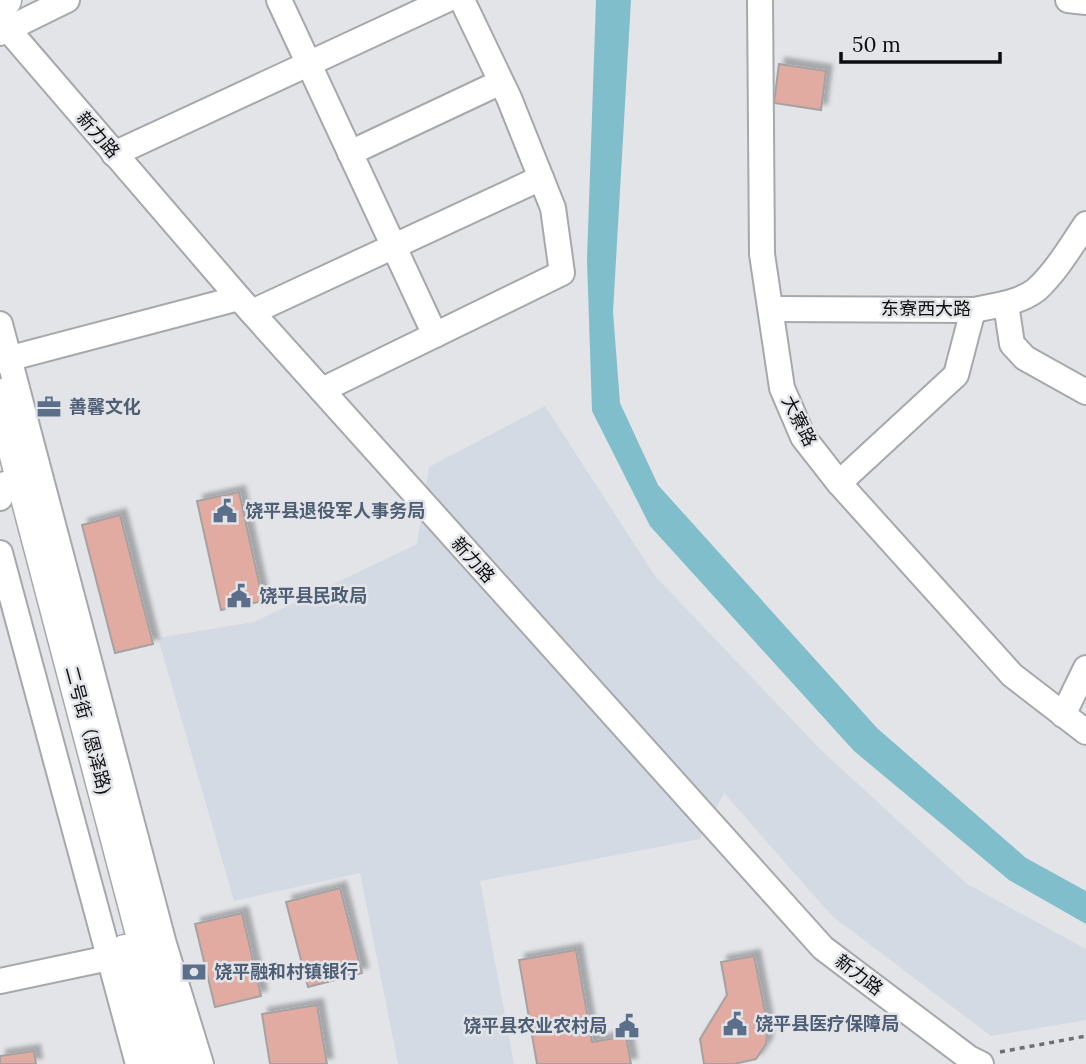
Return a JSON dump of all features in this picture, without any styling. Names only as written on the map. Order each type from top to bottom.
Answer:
[{"type":"main road","name":"二号街（恩泽路)","points":[[0,395],[9,492],[117,956],[157,1064]]},
{"type":"main road","name":"二号街（恩泽路)","points":[[9,492],[182,1064]]},
{"type":"street","points":[[3,17],[67,0]]},
{"type":"street","points":[[279,0],[435,335]]},
{"type":"street","points":[[114,154],[446,0]]},
{"type":"street","points":[[322,390],[562,273],[553,208],[501,82],[462,0]]},
{"type":"street","name":"大寮路","points":[[760,0],[762,254],[782,388],[803,437],[839,483],[1012,675],[1086,732]]},
{"type":"street","points":[[1068,0],[1086,2]]},
{"type":"street","name":"新力路","points":[[3,17],[114,154],[246,305],[823,948],[975,1061]]},
{"type":"street","points":[[350,153],[501,82]]},
{"type":"street","points":[[5,359],[246,305],[394,246],[541,178]]},
{"type":"street","name":"东寮西大路","points":[[772,309],[973,310],[1006,304],[1035,291],[1058,265],[1086,224]]},
{"type":"street","points":[[1006,304],[1012,344],[1024,358],[1086,392]]},
{"type":"street","points":[[839,483],[956,375],[973,310]]},
{"type":"street","points":[[0,324],[5,359],[164,944],[201,1064]]},
{"type":"street","points":[[0,552],[117,956],[138,1064]]},
{"type":"street","points":[[1063,715],[1086,668]]},
{"type":"street","points":[[0,981],[117,956]]},
{"type":"path","points":[[975,1061],[1086,1035]]},
{"type":"shaded area","points":[[545,406],[655,576],[821,750],[967,884],[1086,949],[1086,1020],[991,1036],[832,916],[724,793],[700,839],[480,881],[514,1064],[398,1064],[360,873],[234,901],[158,638],[254,622],[417,544],[429,467]]},
{"type":"water","points":[[596,0],[631,0],[613,312],[620,403],[658,485],[877,728],[1026,858],[1086,891],[1086,924],[1009,880],[854,751],[650,526],[592,411],[587,260]]},
{"type":"building","points":[[779,64],[826,71],[821,110],[774,103]]},
{"type":"building","points":[[239,492],[263,601],[221,610],[197,501]]},
{"type":"building","points":[[120,515],[153,644],[115,653],[82,525]]},
{"type":"building","points":[[340,888],[362,973],[308,987],[286,902]]},
{"type":"building","points":[[242,913],[261,996],[215,1007],[195,924]]},
{"type":"building","points":[[576,950],[592,1042],[626,1036],[631,1064],[537,1064],[519,960]]},
{"type":"building","points":[[754,956],[768,1027],[766,1044],[756,1059],[734,1064],[704,1064],[700,1039],[727,995],[721,962]]},
{"type":"building","points":[[317,1005],[327,1064],[270,1064],[262,1014]]},
{"type":"building","points":[[34,1051],[36,1064],[0,1064],[0,1056]]},
{"type":"place","name":"善馨文化","points":[[49,407]]},
{"type":"place","name":"饶平县退役军人事务局","points":[[225,511]]},
{"type":"place","name":"饶平县民政局","points":[[239,596]]},
{"type":"place","name":"饶平融和村镇银行","points":[[194,972]]},
{"type":"place","name":"饶平县医疗保障局","points":[[735,1024]]},
{"type":"place","name":"饶平县农业农村局","points":[[627,1026]]}]
